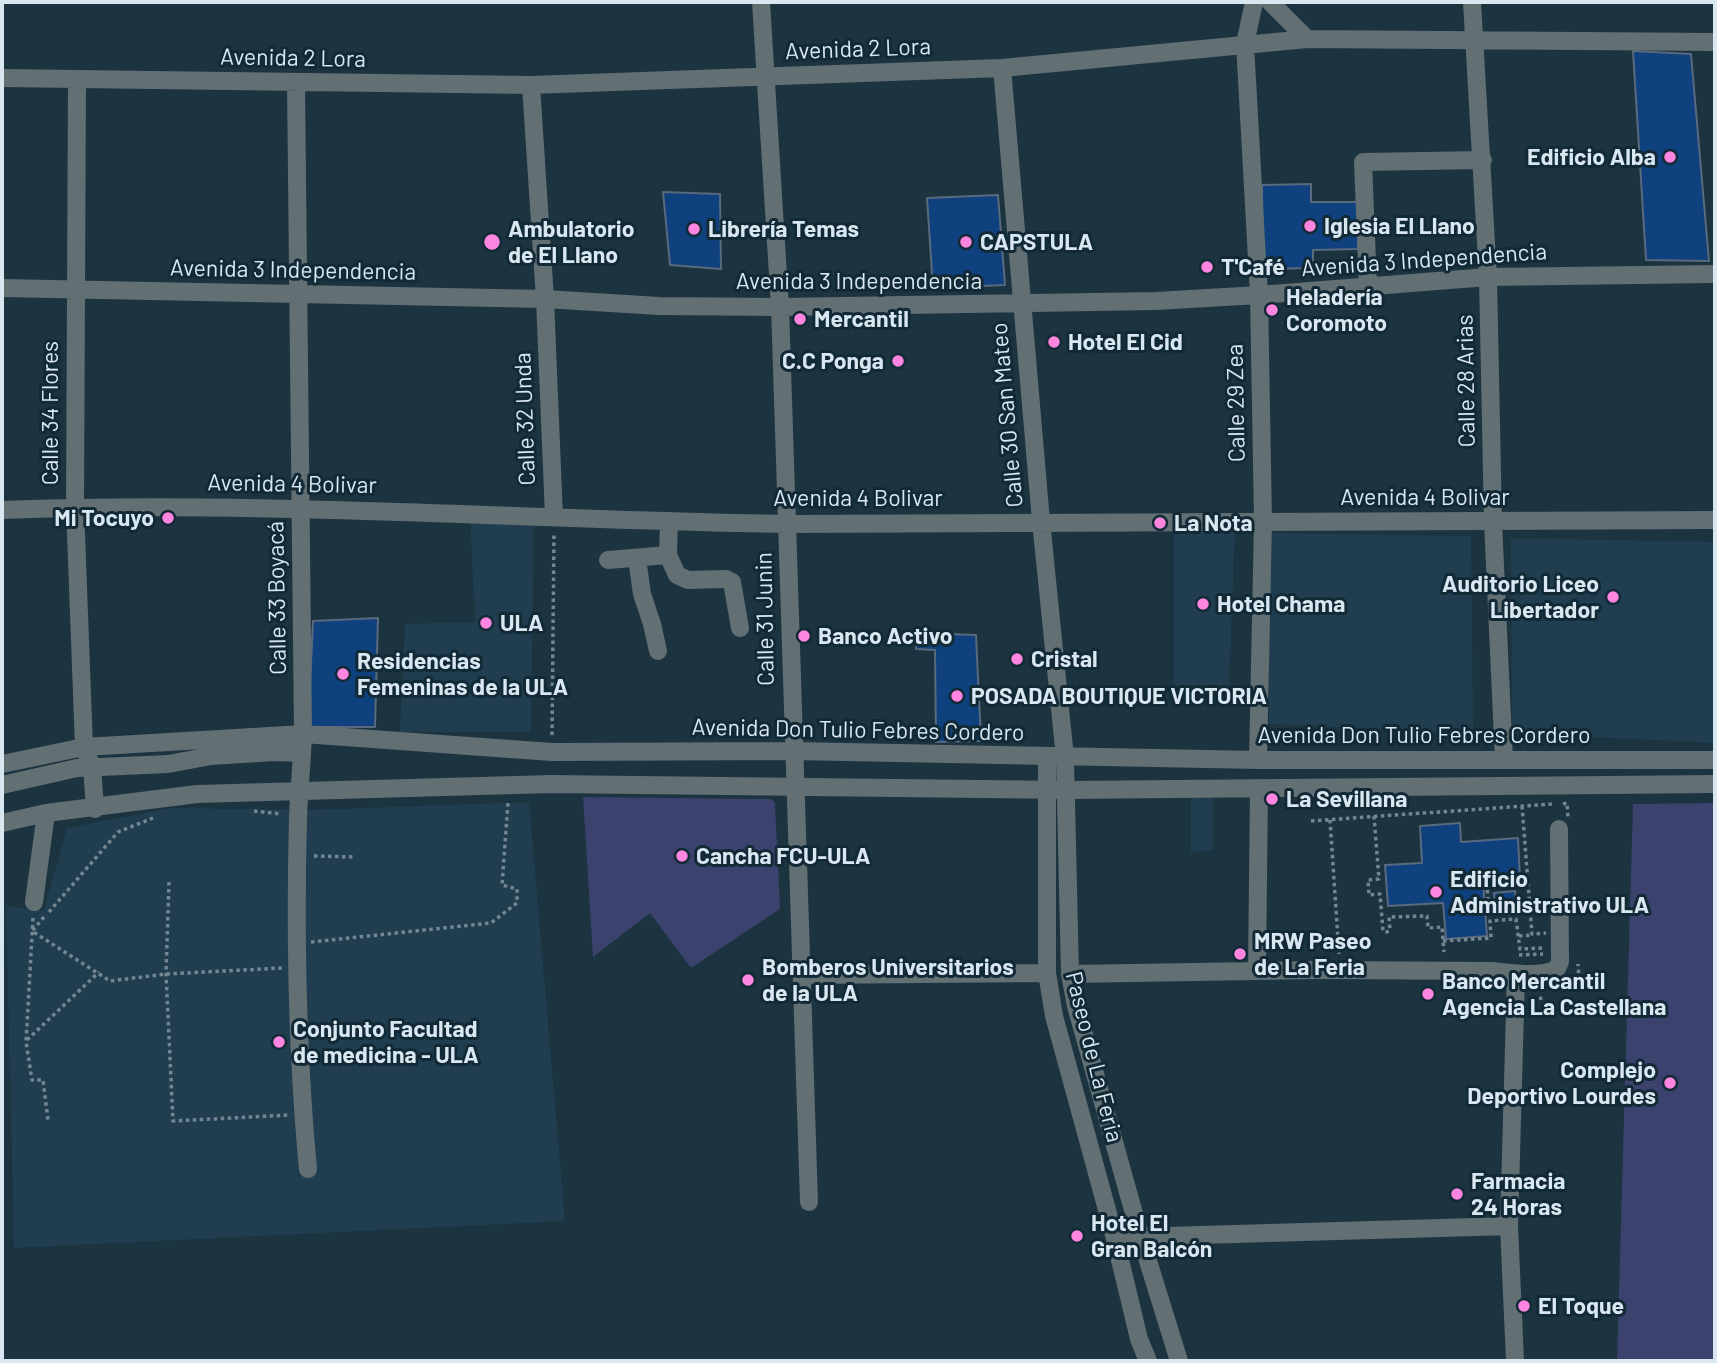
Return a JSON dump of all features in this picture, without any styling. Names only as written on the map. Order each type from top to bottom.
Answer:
[{"type":"street","name":"Calle 31 Junin","points":[[761,2],[780,307],[809,1202]]},
{"type":"street","name":"Calle 29 Zea","points":[[1254,2],[1245,44],[1259,295],[1263,521],[1258,761]]},
{"type":"street","points":[[1270,2],[1307,39]]},
{"type":"street","name":"Calle 28 Arias","points":[[1472,2],[1489,277],[1493,522],[1504,760]]},
{"type":"street","name":"Avenida 2 Lora","points":[[2,78],[531,85],[1002,68],[1307,39],[1715,41]]},
{"type":"street","name":"Calle 30 San Mateo","points":[[1002,68],[1041,521],[1056,758]]},
{"type":"street","name":"Calle 34 Flores","points":[[77,79],[75,507],[84,747],[92,767],[95,809]]},
{"type":"street","name":"Calle 33 Boyacá","points":[[296,83],[303,733],[298,816],[298,967],[308,1169]]},
{"type":"street","name":"Calle 32 Unda","points":[[531,85],[545,299],[554,517]]},
{"type":"street","points":[[1368,286],[1363,162],[1483,160]]},
{"type":"street","name":"Avenida 3 Independencia","points":[[2,288],[545,299],[659,306],[780,307],[1156,301],[1489,277],[1715,274]]},
{"type":"street","name":"Avenida 4 Bolivar","points":[[2,510],[75,507],[300,507],[669,522],[788,524],[1715,520]]},
{"type":"street","points":[[669,522],[668,555],[677,575],[688,580],[726,579],[732,582],[740,628]]},
{"type":"street","points":[[608,561],[668,555]]},
{"type":"street","points":[[637,558],[642,594],[658,651]]},
{"type":"street","name":"Avenida Don Tulio Febres Cordero","points":[[2,764],[84,747],[303,733],[552,752],[793,751],[1258,761],[1715,760]]},
{"type":"street","points":[[2,785],[56,771],[92,767],[168,764],[211,756],[303,753]]},
{"type":"street","points":[[1056,758],[1067,790],[1070,974],[1257,970],[1492,971],[1516,975],[1556,970],[1560,962],[1563,823]]},
{"type":"street","name":"Paseo de La Feria","points":[[1056,758],[1048,788],[1046,973],[1054,1016],[1115,1239],[1139,1339],[1148,1361]]},
{"type":"street","points":[[2,823],[46,813],[95,809],[197,794],[551,784],[1067,790],[1715,784]]},
{"type":"street","points":[[1257,970],[1259,788]]},
{"type":"street","points":[[34,902],[46,813]]},
{"type":"street","points":[[802,975],[1046,973]]},
{"type":"street","name":"Paseo de La Feria","points":[[1070,974],[1076,1006],[1140,1235],[1180,1361]]},
{"type":"street","points":[[1515,1361],[1510,1226],[1516,975]]},
{"type":"street","points":[[1115,1239],[1140,1235],[1510,1226]]},
{"type":"path","points":[[552,752],[554,517]]},
{"type":"path","points":[[298,943],[491,923],[517,903],[517,889],[502,885],[509,786]]},
{"type":"path","points":[[1311,821],[1567,803],[1563,823]]},
{"type":"path","points":[[1519,936],[1546,934],[1532,934],[1522,806]]},
{"type":"path","points":[[243,811],[298,816]]},
{"type":"path","points":[[1374,816],[1379,878],[1368,880],[1369,895],[1380,894],[1383,931],[1386,933],[1390,930],[1389,917],[1427,916],[1428,928],[1441,927],[1444,952]]},
{"type":"path","points":[[32,931],[118,832],[155,818]]},
{"type":"path","points":[[1330,820],[1340,961]]},
{"type":"path","points":[[298,855],[355,856]]},
{"type":"path","points":[[1514,879],[1514,883],[1487,886],[1489,914],[1515,914],[1516,898],[1519,898]]},
{"type":"path","points":[[169,882],[166,974],[173,1121],[304,1115]]},
{"type":"path","points":[[34,902],[26,1042],[33,1080],[43,1080],[48,1120]]},
{"type":"path","points":[[1443,941],[1491,938],[1490,921],[1516,919],[1520,949],[1548,948],[1545,954]]},
{"type":"path","points":[[32,931],[110,981],[166,974],[298,967]]},
{"type":"path","points":[[1567,978],[1579,978],[1577,955]]},
{"type":"path","points":[[26,1042],[99,972]]},
{"type":"path","points":[[1523,1000],[1544,998]]},
{"type":"shaded area","name":"ULA","points":[[470,513],[534,513],[531,732],[400,732],[405,624],[475,622]]},
{"type":"shaded area","name":"Hotel Chama","points":[[1235,522],[1229,689],[1174,686],[1174,523]]},
{"type":"shaded area","name":"Auditorio Liceo Libertador","points":[[1269,533],[1471,536],[1473,733],[1269,724]]},
{"type":"shaded area","name":"Auditorio Liceo Libertador","points":[[1511,538],[1713,542],[1715,743],[1512,733]]},
{"type":"shaded area","points":[[1191,792],[1213,792],[1214,850],[1191,852]]},
{"type":"shaded area","name":"Cancha FCU-ULA","points":[[583,797],[771,799],[775,803],[780,909],[691,968],[650,913],[593,957]]},
{"type":"shaded area","name":"Conjunto Facultad de medicina - ULA","points":[[529,802],[565,1221],[14,1248],[6,906],[44,910],[67,828],[172,808],[312,810]]},
{"type":"shaded area","name":"Complejo Deportivo Lourdes","points":[[1715,803],[1715,1361],[1617,1361],[1633,804]]},
{"type":"building","name":"Edificio Alba","points":[[1633,51],[1691,54],[1709,261],[1646,260]]},
{"type":"building","name":"Iglesia El Llano","points":[[1311,184],[1311,202],[1358,202],[1358,249],[1313,250],[1313,268],[1263,269],[1262,185]]},
{"type":"building","name":"Librería Temas","points":[[663,192],[720,194],[721,269],[670,265]]},
{"type":"building","name":"CAPSTULA","points":[[998,195],[1005,285],[933,288],[927,198]]},
{"type":"building","name":"Residencias Femeninas de la ULA","points":[[378,618],[375,727],[308,727],[313,621]]},
{"type":"building","name":"POSADA BOUTIQUE VICTORIA","points":[[917,633],[976,635],[981,741],[936,742],[935,650],[916,649]]},
{"type":"building","name":"Edificio Administrativo ULA","points":[[1460,823],[1461,842],[1518,838],[1520,879],[1483,881],[1487,936],[1446,939],[1443,903],[1388,906],[1385,865],[1422,863],[1420,826]]},
{"type":"building","points":[[1515,891],[1516,912],[1495,914],[1494,893]]},
{"type":"place","name":"Edificio Alba","points":[[1670,157]]},
{"type":"place","name":"Iglesia El Llano","points":[[1310,226]]},
{"type":"place","name":"Librería Temas","points":[[694,229]]},
{"type":"place","name":"Ambulatorio de El Llano","points":[[492,242]]},
{"type":"place","name":"CAPSTULA","points":[[966,242]]},
{"type":"place","name":"T'Café","points":[[1207,267]]},
{"type":"place","name":"Heladería Coromoto","points":[[1272,310]]},
{"type":"place","name":"Mercantil","points":[[800,319]]},
{"type":"place","name":"Hotel El Cid","points":[[1054,342]]},
{"type":"place","name":"C.C Ponga","points":[[898,361]]},
{"type":"place","name":"Mi Tocuyo","points":[[168,518]]},
{"type":"place","name":"La Nota","points":[[1160,523]]},
{"type":"place","name":"Auditorio Liceo Libertador","points":[[1613,597]]},
{"type":"place","name":"Hotel Chama","points":[[1203,604]]},
{"type":"place","name":"ULA","points":[[486,623]]},
{"type":"place","name":"Banco Activo","points":[[804,636]]},
{"type":"place","name":"Cristal","points":[[1017,659]]},
{"type":"place","name":"Residencias Femeninas de la ULA","points":[[343,674]]},
{"type":"place","name":"POSADA BOUTIQUE VICTORIA","points":[[957,696]]},
{"type":"place","name":"La Sevillana","points":[[1272,799]]},
{"type":"place","name":"Cancha FCU-ULA","points":[[682,856]]},
{"type":"place","name":"Edificio Administrativo ULA","points":[[1436,892]]},
{"type":"place","name":"MRW Paseo de La Feria","points":[[1240,954]]},
{"type":"place","name":"Bomberos Universitarios de la ULA","points":[[748,980]]},
{"type":"place","name":"Banco Mercantil Agencia La Castellana","points":[[1428,994]]},
{"type":"place","name":"Conjunto Facultad de medicina - ULA","points":[[279,1042]]},
{"type":"place","name":"Complejo Deportivo Lourdes","points":[[1670,1083]]},
{"type":"place","name":"Farmacia 24 Horas","points":[[1457,1194]]},
{"type":"place","name":"Hotel El Gran Balcón","points":[[1077,1236]]},
{"type":"place","name":"El Toque","points":[[1524,1306]]}]
